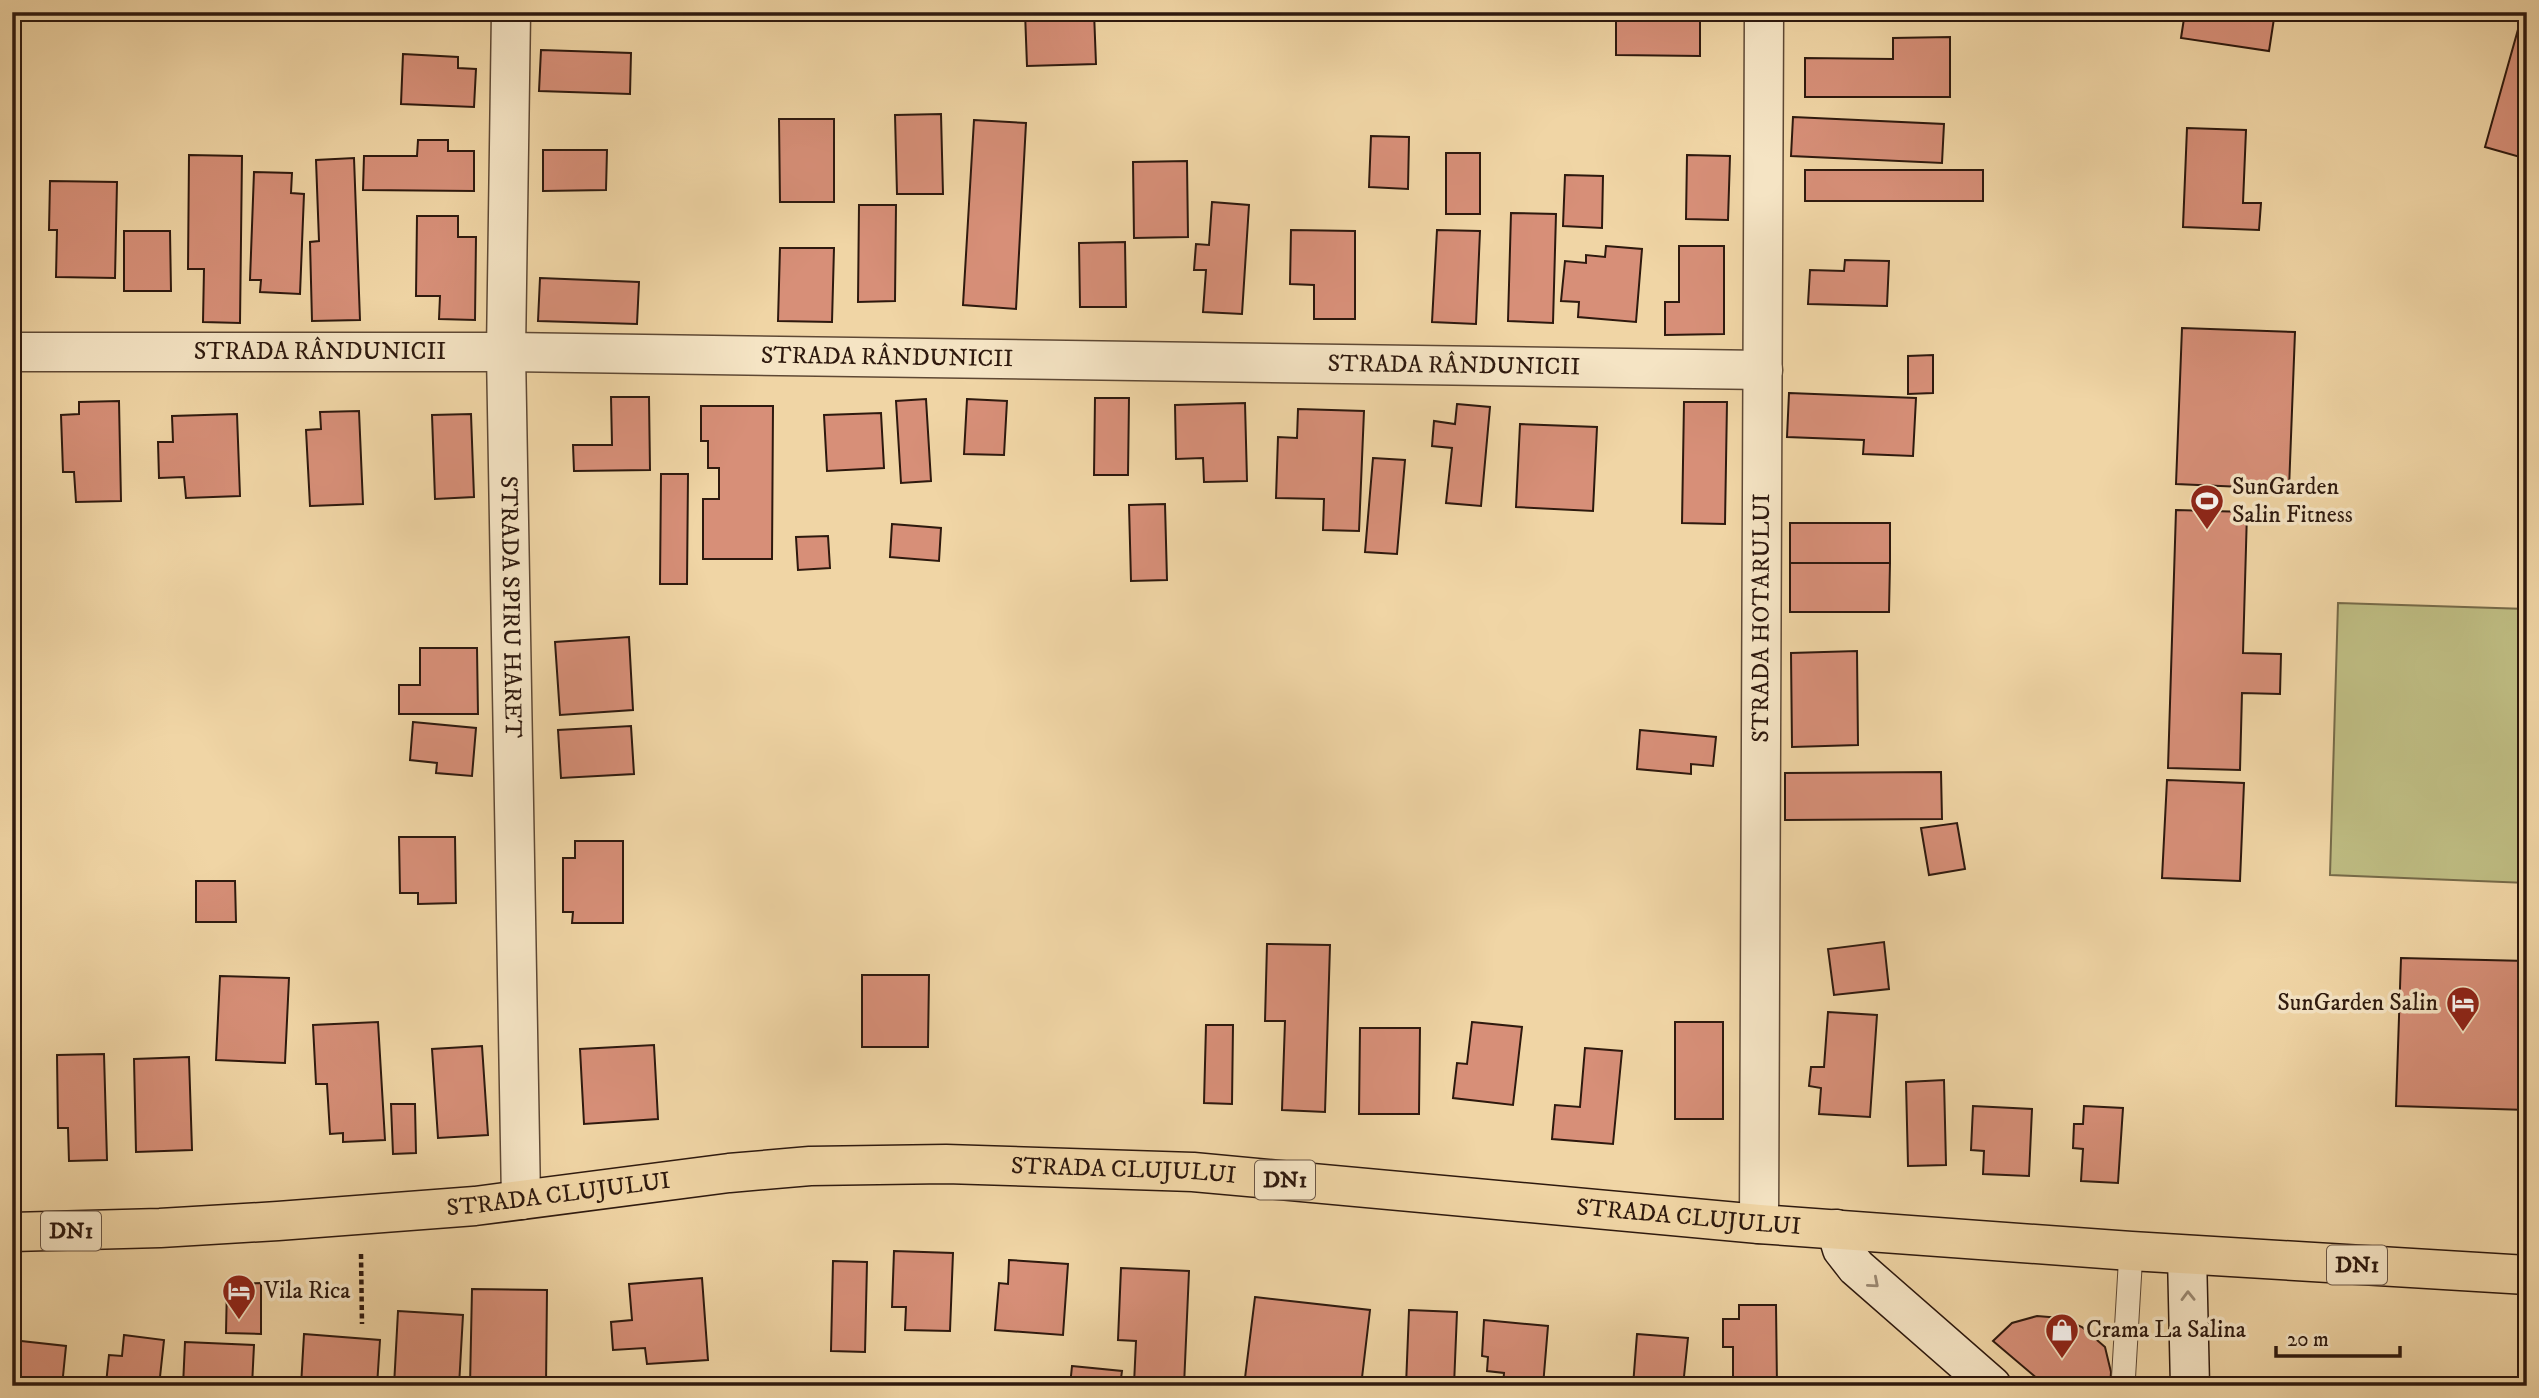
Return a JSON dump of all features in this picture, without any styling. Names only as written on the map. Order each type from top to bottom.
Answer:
[{"type":"main road","name":"STRADA CLUJULUI","points":[[12,1232],[185,1227],[338,1217],[521,1200],[756,1170],[810,1166],[946,1164],[1193,1172],[1759,1224],[2187,1255],[2527,1275]]},
{"type":"street","name":"STRADA SPIRU HARET","points":[[510,12],[506,352],[521,1200]]},
{"type":"street","name":"STRADA HOTARULUI","points":[[1759,1224],[1764,12]]},
{"type":"street","name":"STRADA RÂNDUNICII","points":[[12,352],[506,352],[1763,370]]},
{"type":"street","points":[[1836,1229],[1842,1249],[1856,1268],[1992,1386]]},
{"type":"street","points":[[2187,1255],[2190,1386]]},
{"type":"lane","points":[[2123,1386],[2131,1251]]},
{"type":"path","points":[[361,1272],[362,1324]]},
{"type":"shaded area","points":[[2338,603],[2527,609],[2527,883],[2330,875]]},
{"type":"building","points":[[1025,12],[1094,12],[1096,64],[1027,66]]},
{"type":"building","points":[[1616,12],[1700,12],[1700,56],[1616,55]]},
{"type":"building","points":[[1803,12],[1986,12],[1986,20],[1803,18]]},
{"type":"building","points":[[2185,12],[2275,12],[2269,51],[2181,38]]},
{"type":"building","points":[[2519,26],[2527,28],[2527,159],[2485,147]]},
{"type":"building","points":[[1950,37],[1950,97],[1805,97],[1805,58],[1893,59],[1893,38]]},
{"type":"building","points":[[541,50],[631,53],[630,94],[539,91]]},
{"type":"building","points":[[403,54],[458,57],[458,68],[476,69],[474,107],[401,104]]},
{"type":"building","points":[[941,114],[943,194],[897,194],[895,115]]},
{"type":"building","points":[[1793,117],[1944,124],[1942,163],[1791,156]]},
{"type":"building","points":[[779,119],[834,119],[834,202],[780,202]]},
{"type":"building","points":[[974,120],[1026,123],[1016,309],[963,305]]},
{"type":"building","points":[[2187,128],[2246,130],[2243,203],[2261,203],[2259,230],[2183,227]]},
{"type":"building","points":[[1371,136],[1409,137],[1408,189],[1369,187]]},
{"type":"building","points":[[418,140],[448,140],[448,151],[474,151],[474,191],[363,190],[364,156],[417,156]]},
{"type":"building","points":[[543,150],[607,150],[606,190],[543,191]]},
{"type":"building","points":[[1446,153],[1480,153],[1480,214],[1446,214]]},
{"type":"building","points":[[189,155],[242,156],[240,323],[203,322],[204,269],[188,269]]},
{"type":"building","points":[[1687,155],[1730,156],[1728,220],[1686,219]]},
{"type":"building","points":[[354,158],[360,320],[312,321],[310,242],[319,241],[316,160]]},
{"type":"building","points":[[1187,161],[1188,237],[1134,238],[1133,162]]},
{"type":"building","points":[[1805,170],[1983,170],[1983,201],[1805,201]]},
{"type":"building","points":[[254,172],[292,173],[291,193],[304,194],[300,294],[260,292],[261,280],[250,280]]},
{"type":"building","points":[[1565,175],[1603,176],[1602,228],[1563,226]]},
{"type":"building","points":[[50,181],[117,182],[115,278],[56,277],[57,230],[49,230]]},
{"type":"building","points":[[1212,202],[1249,205],[1242,314],[1203,312],[1206,270],[1194,270],[1196,244],[1209,245]]},
{"type":"building","points":[[859,205],[896,205],[895,301],[858,302]]},
{"type":"building","points":[[1511,213],[1556,214],[1553,323],[1508,321]]},
{"type":"building","points":[[417,216],[458,216],[458,237],[476,237],[475,320],[439,319],[440,296],[416,296]]},
{"type":"building","points":[[1291,230],[1355,231],[1355,319],[1314,319],[1314,285],[1290,284]]},
{"type":"building","points":[[1437,230],[1480,231],[1476,324],[1432,322]]},
{"type":"building","points":[[124,231],[170,231],[171,291],[124,291]]},
{"type":"building","points":[[1125,242],[1126,307],[1080,307],[1079,243]]},
{"type":"building","points":[[1606,246],[1642,249],[1636,322],[1578,317],[1579,302],[1561,301],[1565,261],[1586,263],[1586,255],[1605,257]]},
{"type":"building","points":[[1679,246],[1724,246],[1724,334],[1665,335],[1665,302],[1679,302]]},
{"type":"building","points":[[780,248],[834,248],[832,322],[778,321]]},
{"type":"building","points":[[1845,260],[1889,261],[1887,306],[1808,304],[1810,270],[1844,271]]},
{"type":"building","points":[[540,278],[639,282],[637,324],[538,321]]},
{"type":"building","points":[[2182,328],[2295,332],[2289,489],[2176,484]]},
{"type":"building","points":[[1933,355],[1933,393],[1908,394],[1908,356]]},
{"type":"building","points":[[1789,393],[1916,398],[1913,456],[1863,454],[1864,440],[1787,437]]},
{"type":"building","points":[[611,397],[649,397],[650,470],[574,471],[573,445],[612,445]]},
{"type":"building","points":[[1095,398],[1129,398],[1128,475],[1094,475]]},
{"type":"building","points":[[926,399],[931,481],[901,483],[896,401]]},
{"type":"building","points":[[967,399],[1007,401],[1004,455],[964,454]]},
{"type":"building","points":[[119,401],[121,501],[76,502],[74,472],[63,472],[61,415],[79,414],[79,402]]},
{"type":"building","points":[[1684,402],[1727,402],[1725,524],[1682,523]]},
{"type":"building","points":[[1245,403],[1247,481],[1204,482],[1203,458],[1176,459],[1175,405]]},
{"type":"building","points":[[1457,404],[1490,407],[1481,506],[1446,503],[1452,448],[1432,446],[1434,421],[1455,424]]},
{"type":"building","points":[[701,406],[773,406],[772,559],[703,559],[703,499],[719,499],[719,468],[708,468],[708,441],[701,441]]},
{"type":"building","points":[[1298,409],[1364,411],[1359,531],[1323,530],[1324,499],[1276,498],[1278,437],[1297,438]]},
{"type":"building","points":[[359,411],[363,504],[310,506],[306,430],[321,429],[320,412]]},
{"type":"building","points":[[881,413],[884,468],[827,471],[824,415]]},
{"type":"building","points":[[237,414],[240,496],[186,498],[184,477],[159,478],[158,442],[173,442],[172,416]]},
{"type":"building","points":[[471,414],[474,497],[435,499],[432,415]]},
{"type":"building","points":[[1520,424],[1597,427],[1593,511],[1516,507]]},
{"type":"building","points":[[1373,458],[1405,460],[1397,554],[1365,552]]},
{"type":"building","points":[[661,474],[688,474],[687,584],[660,584]]},
{"type":"building","points":[[1165,504],[1167,580],[1131,581],[1129,505]]},
{"type":"building","points":[[2176,510],[2247,512],[2243,653],[2281,654],[2280,694],[2242,693],[2240,770],[2168,768]]},
{"type":"building","points":[[1790,523],[1890,523],[1890,563],[1790,563]]},
{"type":"building","points":[[892,524],[941,528],[939,561],[890,557]]},
{"type":"building","points":[[828,536],[830,568],[798,570],[796,537]]},
{"type":"building","points":[[1790,563],[1890,563],[1889,612],[1790,612]]},
{"type":"building","points":[[629,637],[633,710],[560,715],[555,642]]},
{"type":"building","points":[[420,648],[477,648],[478,714],[399,714],[399,685],[420,685]]},
{"type":"building","points":[[1857,651],[1858,745],[1792,747],[1791,653]]},
{"type":"building","points":[[413,722],[476,728],[472,776],[436,773],[437,763],[410,760]]},
{"type":"building","points":[[631,726],[634,774],[561,778],[558,730]]},
{"type":"building","points":[[1640,730],[1716,737],[1713,766],[1691,764],[1691,774],[1637,769]]},
{"type":"building","points":[[1941,772],[1942,819],[1785,820],[1785,773]]},
{"type":"building","points":[[2167,780],[2244,783],[2240,881],[2162,878]]},
{"type":"building","points":[[1957,823],[1965,869],[1929,875],[1921,828]]},
{"type":"building","points":[[399,837],[455,837],[456,903],[418,904],[418,893],[400,893]]},
{"type":"building","points":[[575,841],[623,841],[623,923],[572,923],[573,912],[563,912],[563,858],[575,858]]},
{"type":"building","points":[[196,881],[235,881],[236,922],[196,922]]},
{"type":"building","points":[[1884,942],[1889,989],[1834,995],[1828,949]]},
{"type":"building","points":[[1267,944],[1330,945],[1325,1112],[1282,1110],[1285,1021],[1265,1021]]},
{"type":"building","name":"SunGarden Salin","points":[[2401,958],[2527,961],[2527,1110],[2396,1106]]},
{"type":"building","points":[[862,975],[929,975],[928,1047],[862,1047]]},
{"type":"building","points":[[220,976],[289,978],[285,1063],[216,1060]]},
{"type":"building","points":[[1828,1012],[1877,1015],[1870,1117],[1819,1114],[1821,1088],[1809,1086],[1811,1067],[1824,1067]]},
{"type":"building","points":[[378,1022],[385,1140],[343,1142],[343,1133],[330,1134],[327,1084],[316,1084],[313,1025]]},
{"type":"building","points":[[1472,1022],[1522,1027],[1513,1105],[1453,1098],[1457,1063],[1467,1064]]},
{"type":"building","points":[[1675,1022],[1723,1022],[1723,1119],[1675,1119]]},
{"type":"building","points":[[1206,1025],[1233,1025],[1232,1104],[1204,1103]]},
{"type":"building","points":[[1360,1028],[1420,1028],[1419,1114],[1359,1114]]},
{"type":"building","points":[[654,1045],[658,1119],[584,1124],[580,1049]]},
{"type":"building","points":[[482,1046],[488,1135],[438,1138],[432,1049]]},
{"type":"building","points":[[1585,1048],[1622,1051],[1613,1144],[1552,1139],[1555,1105],[1580,1107]]},
{"type":"building","points":[[104,1054],[107,1160],[69,1161],[68,1128],[58,1128],[57,1055]]},
{"type":"building","points":[[189,1057],[192,1150],[136,1152],[134,1059]]},
{"type":"building","points":[[1944,1080],[1946,1165],[1908,1166],[1906,1082]]},
{"type":"building","points":[[391,1104],[415,1104],[416,1153],[393,1154]]},
{"type":"building","points":[[1973,1106],[2032,1109],[2029,1176],[1983,1174],[1984,1151],[1971,1150]]},
{"type":"building","points":[[2084,1106],[2123,1108],[2118,1183],[2081,1181],[2083,1149],[2073,1148],[2074,1124],[2083,1124]]},
{"type":"building","points":[[894,1251],[953,1253],[950,1331],[905,1330],[906,1307],[892,1307]]},
{"type":"building","points":[[1009,1260],[1068,1264],[1063,1335],[995,1330],[999,1283],[1008,1284]]},
{"type":"building","points":[[833,1261],[867,1262],[865,1352],[831,1351]]},
{"type":"building","points":[[1121,1268],[1189,1271],[1184,1386],[1134,1384],[1136,1341],[1118,1340]]},
{"type":"building","points":[[702,1278],[708,1360],[647,1364],[645,1348],[613,1350],[611,1322],[632,1320],[629,1284]]},
{"type":"building","points":[[261,1283],[261,1334],[226,1333],[227,1284]]},
{"type":"building","points":[[472,1289],[547,1290],[546,1386],[470,1386]]},
{"type":"building","points":[[1255,1297],[1370,1310],[1361,1386],[1244,1386]]},
{"type":"building","points":[[1739,1305],[1776,1305],[1777,1386],[1733,1386],[1733,1347],[1723,1347],[1723,1319],[1739,1319]]},
{"type":"building","points":[[1409,1310],[1457,1312],[1454,1386],[1406,1386]]},
{"type":"building","points":[[398,1311],[463,1315],[459,1386],[394,1386]]},
{"type":"building","name":"Crama La Salina","points":[[2037,1316],[2061,1318],[2082,1327],[2105,1347],[2111,1372],[2110,1386],[2046,1386],[1993,1341],[2012,1323]]},
{"type":"building","points":[[1484,1320],[1548,1326],[1543,1386],[1503,1386],[1504,1373],[1487,1371],[1488,1357],[1482,1356]]},
{"type":"building","points":[[304,1334],[380,1340],[377,1386],[301,1386]]},
{"type":"building","points":[[1637,1334],[1688,1338],[1683,1386],[1633,1386]]},
{"type":"building","points":[[124,1335],[164,1340],[159,1386],[106,1384],[109,1355],[122,1356]]},
{"type":"building","points":[[12,1340],[66,1346],[62,1386],[12,1386]]},
{"type":"building","points":[[185,1342],[254,1345],[252,1386],[183,1386]]},
{"type":"building","points":[[1072,1366],[1122,1371],[1120,1386],[1070,1386]]},
{"type":"place","name":"SunGarden Salin Fitness","points":[[2207,531]]},
{"type":"place","name":"SunGarden Salin","points":[[2463,1033]]},
{"type":"place","name":"Vila Rica","points":[[239,1321]]},
{"type":"place","name":"Crama La Salina","points":[[2062,1360]]}]
